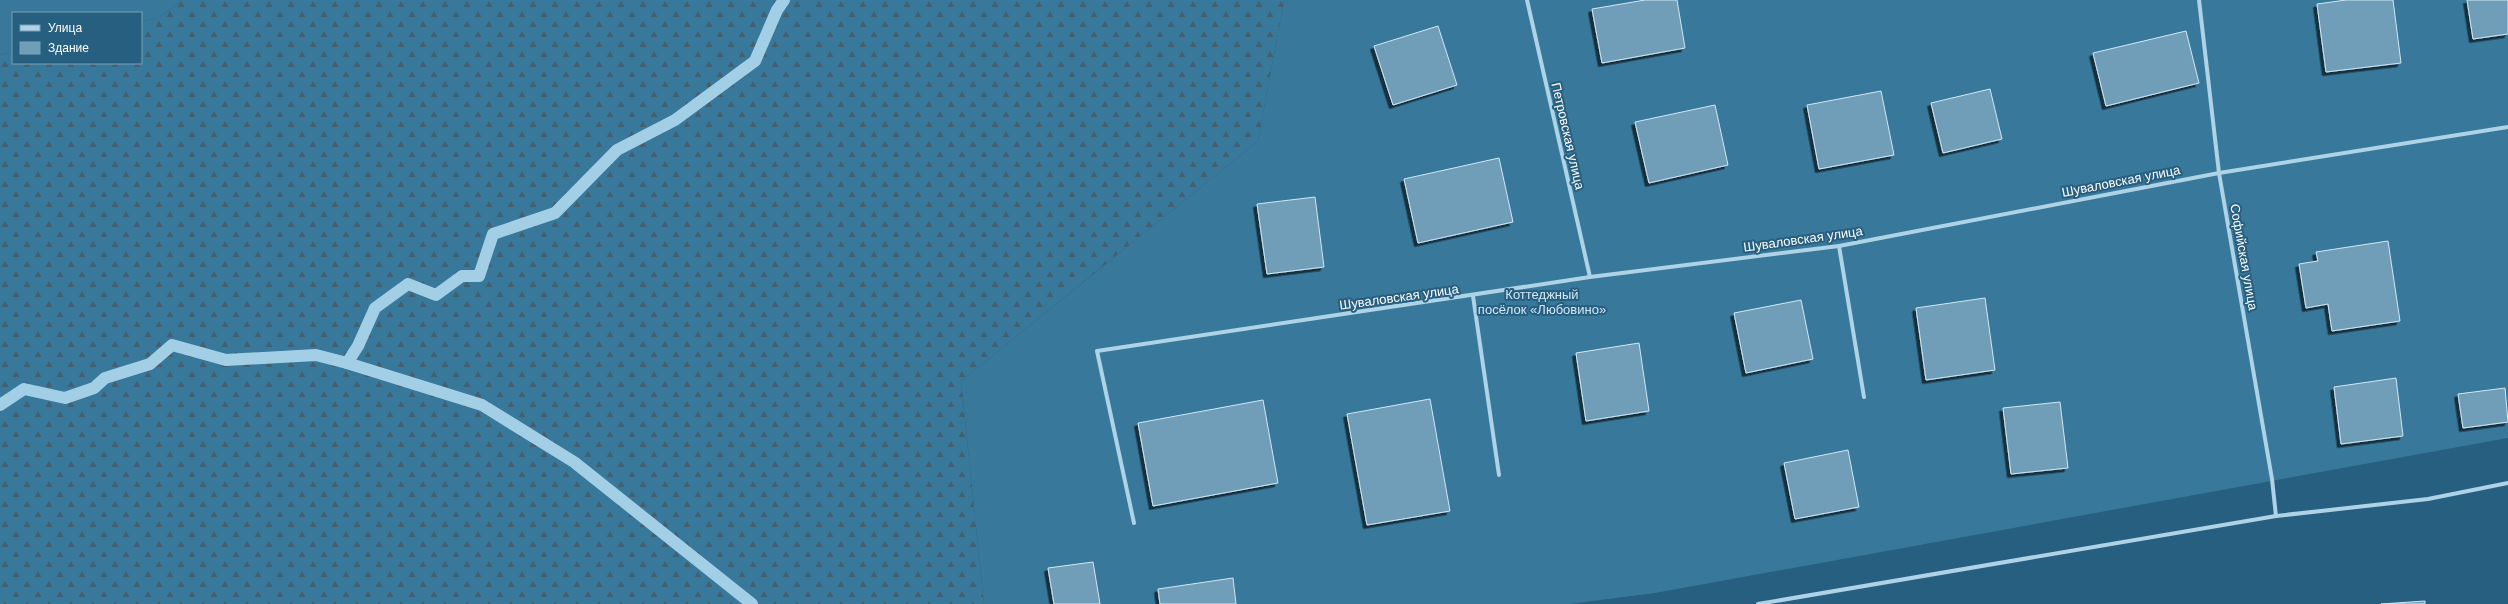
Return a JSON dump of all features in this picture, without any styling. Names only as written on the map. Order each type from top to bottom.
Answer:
[{"type":"street","name":"Петровская улица","points":[[1527,0],[1590,277]]},
{"type":"street","name":"Софийская улица","points":[[2199,0],[2219,172],[2271,471],[2276,516]]},
{"type":"street","name":"Шуваловская улица","points":[[1134,523],[1097,351],[1473,296],[1590,277],[1839,246],[2219,172],[2508,127]]},
{"type":"street","points":[[1839,246],[1864,398]]},
{"type":"street","points":[[1473,296],[1499,475]]},
{"type":"street","points":[[1758,604],[2276,516],[2428,499],[2508,483]]},
{"type":"green space","points":[[0,0],[183,0],[158,18],[142,22],[142,12],[12,12],[12,52],[0,55]]},
{"type":"green space","points":[[183,0],[1284,0],[1258,141],[961,381],[984,604],[0,604],[0,55],[12,52],[12,64],[142,64],[142,22],[158,18]]},
{"type":"green space","name":"Коттеджный посёлок «Любовино»","points":[[1284,0],[2508,0],[2508,438],[1655,593],[1569,604],[984,604],[961,381],[1258,141]]},
{"type":"building","points":[[1645,0],[1677,0],[1685,48],[1602,63],[1592,9]]},
{"type":"building","points":[[2346,0],[2393,0],[2401,63],[2326,72],[2317,4]]},
{"type":"building","points":[[2467,0],[2508,0],[2508,34],[2473,39]]},
{"type":"building","points":[[1438,26],[1457,85],[1393,105],[1374,46]]},
{"type":"building","points":[[2186,31],[2199,83],[2106,106],[2093,53]]},
{"type":"building","points":[[1990,89],[2002,139],[1943,153],[1931,103]]},
{"type":"building","points":[[1881,91],[1894,155],[1819,169],[1807,105]]},
{"type":"building","points":[[1715,105],[1728,165],[1649,183],[1635,122]]},
{"type":"building","points":[[1499,158],[1513,222],[1418,243],[1404,179]]},
{"type":"building","points":[[1315,197],[1324,267],[1267,274],[1257,204]]},
{"type":"building","points":[[2388,241],[2400,321],[2332,331],[2328,304],[2306,308],[2299,264],[2318,261],[2316,252]]},
{"type":"building","points":[[1985,298],[1995,370],[1926,380],[1916,308]]},
{"type":"building","points":[[1801,300],[1813,359],[1746,373],[1734,313]]},
{"type":"building","points":[[1639,343],[1649,411],[1586,421],[1576,353]]},
{"type":"building","points":[[2396,378],[2403,436],[2341,444],[2334,387]]},
{"type":"building","points":[[2505,388],[2508,422],[2463,428],[2458,394]]},
{"type":"building","points":[[1430,399],[1450,511],[1367,525],[1347,414]]},
{"type":"building","points":[[1263,400],[1278,483],[1153,506],[1138,423]]},
{"type":"building","points":[[2060,402],[2068,468],[2011,474],[2003,408]]},
{"type":"building","points":[[1848,450],[1859,507],[1795,519],[1784,463]]},
{"type":"building","points":[[1093,562],[1100,604],[1054,604],[1048,568]]},
{"type":"building","points":[[1233,578],[1236,604],[1160,604],[1158,589]]},
{"type":"building","points":[[2425,601],[2425,604],[2381,604]]},
{"type":"waterway","points":[[0,405],[24,389],[65,398],[94,388],[105,378],[150,364],[172,345],[226,360],[316,355],[347,363],[358,346],[375,308],[408,284],[436,295],[462,276],[479,276],[493,234],[555,213],[617,150],[675,120],[755,61],[777,10],[784,0]]},
{"type":"waterway","points":[[347,363],[482,405],[574,462],[752,604]]}]
